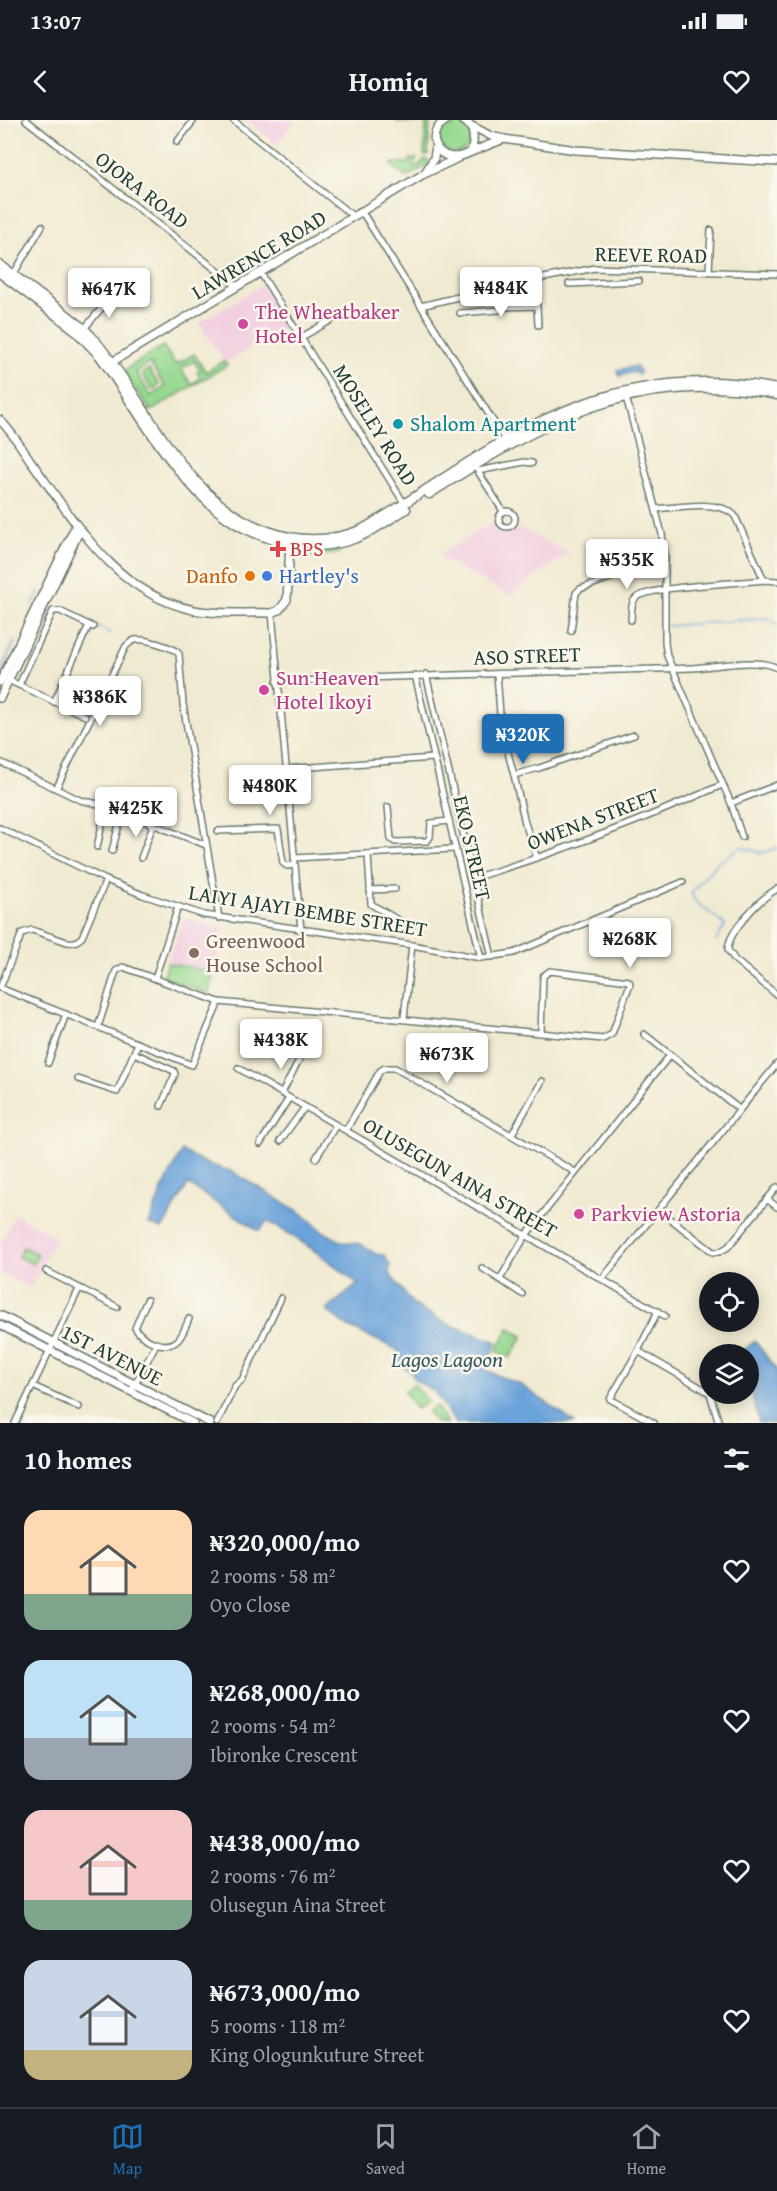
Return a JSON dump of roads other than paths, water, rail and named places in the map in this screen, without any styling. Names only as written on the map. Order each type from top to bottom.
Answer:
[{"type":"main road","points":[[0,265],[84,329],[112,362],[180,462],[207,493],[225,510],[243,522],[291,541],[317,540],[349,534],[367,526],[505,440],[583,402],[641,387],[675,383],[713,381],[777,389]]},
{"type":"main road","points":[[0,273],[73,328],[96,351],[166,452],[203,498],[228,519],[239,525],[260,535],[291,541],[326,546],[358,537],[476,469],[510,444],[560,418],[626,397],[660,390],[714,387],[777,395]]},
{"type":"street","name":"OJORA ROAD","points":[[26,120],[237,286]]},
{"type":"street","points":[[177,142],[194,120]]},
{"type":"street","points":[[233,120],[354,217]]},
{"type":"street","points":[[422,175],[433,163],[436,145],[434,120]]},
{"type":"street","points":[[435,132],[447,120]]},
{"type":"street","points":[[465,122],[491,136],[576,150],[777,162]]},
{"type":"street","points":[[465,122],[474,134],[471,152]]},
{"type":"street","name":"LAWRENCE ROAD","points":[[112,362],[422,175],[504,139]]},
{"type":"street","points":[[436,145],[444,155],[458,158]]},
{"type":"street","points":[[362,212],[505,440]]},
{"type":"street","points":[[13,274],[42,226]]},
{"type":"street","points":[[709,271],[711,230]]},
{"type":"street","points":[[595,268],[596,283]]},
{"type":"street","name":"REEVE ROAD","points":[[420,306],[503,286],[595,268],[777,274]]},
{"type":"street","name":"MOSELEY ROAD","points":[[260,272],[404,503]]},
{"type":"street","points":[[569,284],[639,281]]},
{"type":"street","points":[[503,286],[505,307]]},
{"type":"street","points":[[84,329],[116,291]]},
{"type":"street","points":[[460,313],[500,310],[505,307],[537,306],[538,325]]},
{"type":"street","points":[[300,338],[335,318]]},
{"type":"street","points":[[626,397],[657,509],[665,558],[664,643],[672,668],[730,803],[742,837]]},
{"type":"street","points":[[0,420],[98,551],[122,575],[142,590],[161,599],[195,610],[272,613],[279,610],[287,600],[291,541]]},
{"type":"street","points":[[503,511],[476,469],[524,462],[532,463]]},
{"type":"street","points":[[657,509],[697,506],[731,511],[764,580]]},
{"type":"street","points":[[0,698],[78,527]]},
{"type":"street","points":[[0,682],[78,527]]},
{"type":"street","points":[[571,630],[576,593],[580,589],[665,558]]},
{"type":"street","points":[[631,620],[632,604],[636,597],[664,589],[764,580],[777,581]]},
{"type":"street","points":[[19,685],[53,611],[60,611],[91,626],[54,702]]},
{"type":"street","points":[[272,613],[300,930]]},
{"type":"street","points":[[57,787],[126,646],[135,640],[171,648],[179,654],[183,704],[219,918]]},
{"type":"street","name":"ASO STREET","points":[[277,682],[426,674],[497,674],[765,663],[777,668]]},
{"type":"street","name":"EKO STREET","points":[[426,674],[492,957]]},
{"type":"street","points":[[497,674],[501,727],[525,823],[537,858]]},
{"type":"street","name":"EKO STREET","points":[[415,675],[481,958]]},
{"type":"street","points":[[8,680],[86,716]]},
{"type":"street","points":[[514,775],[634,735]]},
{"type":"street","points":[[285,769],[433,758]]},
{"type":"street","points":[[0,762],[57,787],[80,800],[106,807],[206,845]]},
{"type":"street","name":"OWENA STREET","points":[[473,878],[537,858],[642,820],[722,785]]},
{"type":"street","points":[[730,803],[777,785]]},
{"type":"street","points":[[97,847],[106,807]]},
{"type":"street","points":[[388,807],[390,839],[395,842],[427,841],[430,837],[431,823],[449,821]]},
{"type":"street","points":[[112,851],[122,813]]},
{"type":"street","points":[[141,858],[153,825]]},
{"type":"street","name":"LAIYI AJAYI BEMBE STREET","points":[[0,828],[106,880],[178,907],[219,918],[412,945],[481,958],[514,953],[683,882]]},
{"type":"street","points":[[218,831],[278,829],[283,863],[287,866],[295,866]]},
{"type":"street","points":[[294,858],[454,849]]},
{"type":"street","points":[[368,854],[372,906],[411,928]]},
{"type":"street","points":[[106,880],[82,937],[78,941],[67,942],[32,930],[22,933],[0,988],[192,1065],[219,1002]]},
{"type":"street","points":[[370,890],[395,889]]},
{"type":"street","points":[[777,889],[759,903],[729,940],[728,950],[735,960],[777,995]]},
{"type":"street","points":[[155,978],[178,907]]},
{"type":"street","points":[[404,1018],[412,945]]},
{"type":"street","points":[[99,1027],[118,968],[126,967],[219,1002],[404,1018],[541,1033],[603,1039],[612,1034],[630,984],[629,981],[588,974],[550,971],[545,973],[541,1033]]},
{"type":"street","points":[[48,1063],[66,1014]]},
{"type":"street","points":[[644,1034],[739,1110]]},
{"type":"street","points":[[78,1079],[117,1092],[138,1043]]},
{"type":"street","points":[[134,1053],[174,1071],[175,1074],[161,1106]]},
{"type":"street","points":[[500,1279],[526,1235],[670,1055]]},
{"type":"street","points":[[282,1093],[300,1058]]},
{"type":"street","points":[[602,1279],[777,1064]]},
{"type":"street","points":[[346,1130],[380,1071],[390,1067],[512,1134],[575,1172]]},
{"type":"street","name":"OLUSEGUN AINA STREET","points":[[238,1068],[665,1316]]},
{"type":"street","points":[[512,1134],[542,1081]]},
{"type":"street","points":[[260,1144],[289,1098]]},
{"type":"street","points":[[280,1142],[305,1107]]},
{"type":"street","points":[[316,1158],[336,1125]]},
{"type":"street","points":[[659,1210],[713,1252],[719,1252],[728,1247],[777,1187]]},
{"type":"street","points":[[767,1199],[777,1207]]},
{"type":"street","points":[[482,1268],[522,1294]]},
{"type":"street","points":[[46,1271],[117,1307]]},
{"type":"street","points":[[15,1423],[80,1289]]},
{"type":"street","points":[[217,1423],[235,1386],[242,1380],[281,1298]]},
{"type":"street","points":[[147,1300],[135,1328],[156,1344],[169,1344],[178,1340],[189,1319]]},
{"type":"street","points":[[654,1423],[610,1399],[639,1351],[658,1311]]},
{"type":"street","name":"1ST AVENUE","points":[[0,1316],[54,1343],[193,1423]]},
{"type":"street","name":"1ST AVENUE","points":[[0,1325],[50,1351],[210,1423]]},
{"type":"street","points":[[133,1389],[156,1344]]},
{"type":"street","points":[[639,1351],[699,1386]]},
{"type":"street","points":[[33,1386],[79,1407]]},
{"type":"street","points":[[713,1404],[719,1423]]},
{"type":"water","points":[[636,366],[640,371],[639,375],[634,372],[619,376],[617,370]]},
{"type":"water","name":"Lagos Lagoon","points":[[182,1151],[207,1164],[231,1171],[302,1213],[321,1230],[342,1242],[361,1244],[376,1254],[384,1255],[390,1265],[389,1273],[413,1304],[445,1323],[497,1342],[485,1370],[521,1385],[575,1423],[455,1423],[434,1391],[415,1380],[411,1371],[396,1362],[398,1350],[347,1326],[326,1310],[358,1284],[314,1250],[279,1228],[267,1221],[259,1231],[188,1184],[162,1229],[149,1224],[161,1192]]},
{"type":"water","points":[[759,1346],[777,1371],[777,1423],[759,1423],[754,1404],[759,1404]]},
{"type":"waterway","points":[[33,604],[39,591]]},
{"type":"waterway","points":[[57,609],[61,608],[110,633]]},
{"type":"waterway","points":[[26,658],[50,611]]},
{"type":"waterway","points":[[668,626],[769,618],[777,625]]},
{"type":"waterway","points":[[0,672],[16,639]]},
{"type":"waterway","points":[[716,941],[725,925],[695,901],[691,893],[716,864],[741,847],[762,853],[777,848]]},
{"type":"place","name":"The Wheatbaker Hotel","points":[[243,324]]},
{"type":"place","name":"Shalom Apartment","points":[[398,424]]},
{"type":"place","name":"BPS","points":[[278,549]]},
{"type":"place","name":"Danfo","points":[[250,576]]},
{"type":"place","name":"Hartley's","points":[[267,576]]},
{"type":"place","name":"Sun Heaven Hotel Ikoyi","points":[[264,690]]},
{"type":"place","name":"Greenwood House School","points":[[194,953]]},
{"type":"place","name":"Parkview Astoria","points":[[579,1214]]}]
